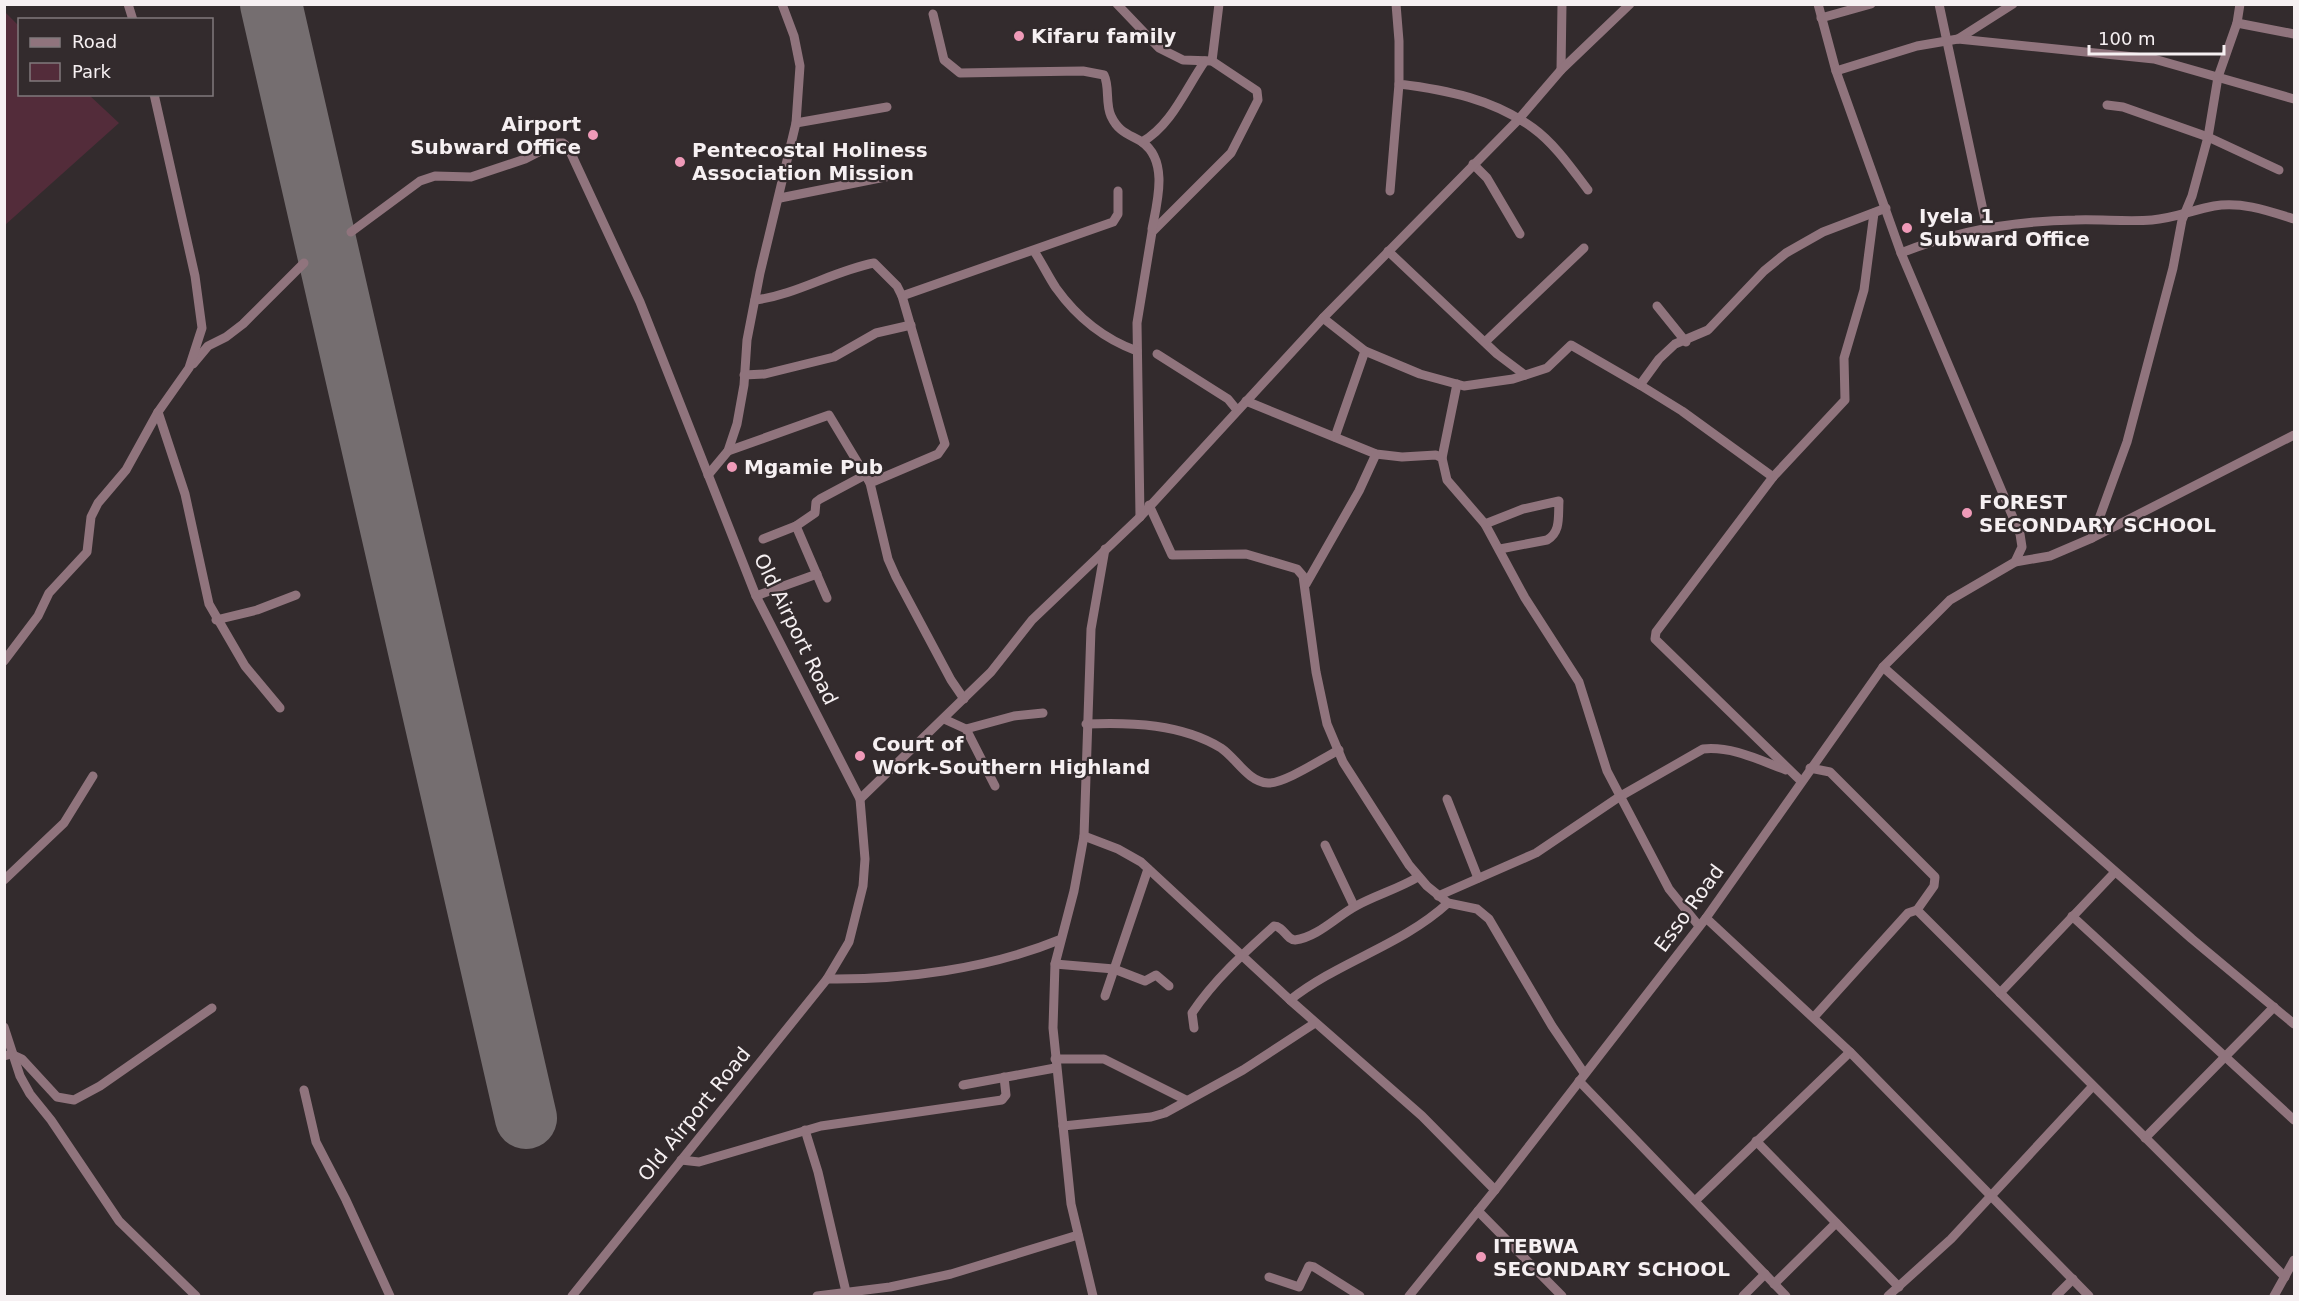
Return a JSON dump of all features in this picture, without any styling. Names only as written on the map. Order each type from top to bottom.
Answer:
[{"type":"street","points":[[708,475],[728,451],[736,424],[747,340],[796,123],[800,66],[794,36],[782,4]]},
{"type":"street","points":[[1117,4],[1159,48],[1183,60],[1208,61],[1257,91],[1258,99],[1231,153],[1152,232]]},
{"type":"street","points":[[1142,142],[1154,135],[1168,118],[1208,61],[1219,4]]},
{"type":"street","points":[[1390,191],[1399,84],[1400,41],[1396,4]]},
{"type":"street","points":[[1561,70],[1562,4]]},
{"type":"street","points":[[860,799],[992,672],[1032,620],[1140,517],[1323,318],[1518,120],[1561,70],[1630,4]]},
{"type":"street","points":[[1818,4],[1836,71],[1901,253],[2020,534],[2022,547],[2015,562]]},
{"type":"street","points":[[1821,18],[1871,4]]},
{"type":"street","points":[[1939,4],[1987,229]]},
{"type":"street","points":[[1958,39],[2013,4]]},
{"type":"street","points":[[2092,538],[2127,442],[2185,214],[2208,137],[2218,77],[2237,23],[2240,4]]},
{"type":"street","points":[[933,14],[944,60],[960,73],[1083,71],[1104,75],[1107,104],[1112,118],[1129,138],[1142,142],[1155,158],[1158,170],[1158,192],[1137,323],[1140,517]]},
{"type":"street","points":[[2237,23],[2295,34]]},
{"type":"street","points":[[1836,71],[1946,40],[1958,39],[2154,59],[2295,99]]},
{"type":"street","points":[[1399,84],[1437,88],[1488,102],[1544,137],[1588,190]]},
{"type":"street","points":[[154,96],[202,310],[202,328],[189,368]]},
{"type":"street","points":[[2107,105],[2123,107],[2208,137],[2279,170]]},
{"type":"street","points":[[796,123],[887,107]]},
{"type":"street","name":"Old Airport Road","points":[[351,232],[420,181],[435,176],[471,177],[525,159],[556,143],[563,143],[573,156],[640,302],[756,596],[860,799],[865,859],[863,886],[849,942],[826,980],[572,1296]]},
{"type":"street","points":[[1473,164],[1486,178],[1520,234]]},
{"type":"street","points":[[780,198],[895,175]]},
{"type":"street","points":[[902,296],[1113,222],[1118,214],[1118,191]]},
{"type":"street","points":[[1901,253],[1927,243],[1987,229],[2073,220],[2151,220],[2217,205],[2242,205],[2295,219]]},
{"type":"street","points":[[1640,385],[1675,344],[1686,342],[1708,330],[1764,271],[1802,242],[1886,208]]},
{"type":"street","points":[[1801,781],[1655,639],[1656,632],[1773,477],[1845,400],[1844,358],[1864,290],[1875,213]]},
{"type":"street","points":[[1485,342],[1584,248]]},
{"type":"street","points":[[1034,251],[1056,288],[1083,318],[1101,334],[1137,351]]},
{"type":"street","points":[[1388,251],[1485,342],[1525,375]]},
{"type":"street","points":[[4,661],[38,616],[49,593],[87,552],[91,517],[98,503],[126,470],[158,412],[189,368],[208,346],[226,337],[243,324],[304,264]]},
{"type":"street","points":[[755,300],[769,298],[825,277],[874,264],[897,286],[902,296],[945,444],[938,454],[820,498],[816,502],[815,513],[796,526],[763,539]]},
{"type":"street","points":[[1657,306],[1686,342]]},
{"type":"street","points":[[1323,318],[1365,351],[1420,374],[1456,384],[1478,386],[1547,368],[1571,345],[1682,411],[1773,477]]},
{"type":"street","points":[[744,375],[765,374],[834,357],[876,333],[911,325]]},
{"type":"street","points":[[1335,437],[1365,351]]},
{"type":"street","points":[[1157,354],[1228,399],[1237,410]]},
{"type":"street","points":[[1456,384],[1442,458],[1448,480],[1485,524],[1520,591],[1579,682],[1598,748],[1619,797],[1632,816],[1673,896],[1699,926]]},
{"type":"street","points":[[1246,401],[1280,417],[1376,454],[1401,457],[1436,454],[1442,458]]},
{"type":"street","points":[[158,412],[185,495],[209,604],[216,620],[245,666],[280,708]]},
{"type":"street","points":[[728,451],[829,415],[868,479],[888,559],[896,577],[951,680],[964,699]]},
{"type":"street","name":"Esso Road","points":[[1409,1296],[1495,1190],[1706,918],[1883,667],[1950,600],[2015,562],[2050,555],[2092,538],[2295,435]]},
{"type":"street","points":[[1306,585],[1359,490],[1376,454]]},
{"type":"street","points":[[1485,524],[1522,509],[1558,501],[1558,528],[1553,537],[1500,549]]},
{"type":"street","points":[[1149,506],[1172,555],[1231,553],[1266,558],[1296,570],[1303,576],[1306,585],[1310,640],[1327,724],[1355,782],[1418,877],[1448,903],[1477,909],[1489,919],[1582,1077],[1695,1201],[1786,1296]]},
{"type":"street","points":[[796,526],[827,598]]},
{"type":"street","points":[[1093,1296],[1071,1204],[1055,1064],[1055,964],[1059,940],[1074,891],[1084,836],[1091,629],[1105,549]]},
{"type":"street","points":[[756,596],[817,574]]},
{"type":"street","points":[[216,620],[257,610],[296,595]]},
{"type":"street","points":[[1883,667],[2041,804],[2115,872],[2295,1024]]},
{"type":"street","points":[[966,729],[1014,716],[1043,713]]},
{"type":"street","points":[[944,719],[966,729],[995,786]]},
{"type":"street","points":[[1086,724],[1141,723],[1205,741],[1222,749],[1250,775],[1266,783],[1279,781],[1339,750]]},
{"type":"street","points":[[1438,896],[1536,853],[1619,797],[1703,749],[1733,750],[1791,771]]},
{"type":"street","points":[[1810,768],[1830,772],[1935,877],[1934,886],[1917,910],[1908,912],[1814,1017]]},
{"type":"street","points":[[4,880],[64,823],[93,776]]},
{"type":"street","points":[[1447,799],[1478,878]]},
{"type":"street","points":[[1084,836],[1118,849],[1148,869],[1315,1023],[1422,1116],[1495,1190]]},
{"type":"street","points":[[1325,845],[1354,906]]},
{"type":"street","points":[[1105,996],[1148,869]]},
{"type":"street","points":[[2000,993],[2115,872]]},
{"type":"street","points":[[1194,1028],[1192,1013],[1242,955],[1274,926],[1279,927],[1290,938],[1296,939],[1330,923],[1354,906],[1400,888],[1418,877]]},
{"type":"street","points":[[1290,1000],[1325,974],[1360,960],[1434,915],[1448,903]]},
{"type":"street","points":[[1917,910],[2285,1277]]},
{"type":"street","points":[[2072,916],[2295,1120]]},
{"type":"street","points":[[1706,918],[1850,1052],[1990,1197],[2090,1296]]},
{"type":"street","points":[[826,980],[898,977],[1022,953],[1059,940]]},
{"type":"street","points":[[1055,964],[1114,969],[1145,981],[1156,975],[1169,986]]},
{"type":"street","points":[[2145,1138],[2274,1007]]},
{"type":"street","points":[[8,1055],[22,1059],[57,1097],[74,1100],[100,1086],[212,1008]]},
{"type":"street","points":[[1063,1126],[1151,1117],[1165,1113],[1243,1070],[1315,1023]]},
{"type":"street","points":[[5,1028],[8,1055],[30,1094],[119,1221],[196,1296]]},
{"type":"street","points":[[1695,1201],[1850,1052]]},
{"type":"street","points":[[963,1085],[1055,1064],[1104,1059],[1186,1100]]},
{"type":"street","points":[[681,1160],[699,1162],[805,1131],[870,1118],[1002,1100],[1006,1095],[1004,1077]]},
{"type":"street","points":[[1888,1296],[1951,1239],[2092,1087]]},
{"type":"street","points":[[304,1090],[316,1142],[346,1200],[390,1296]]},
{"type":"street","points":[[805,1131],[818,1172],[847,1294]]},
{"type":"street","points":[[1756,1141],[1899,1287]]},
{"type":"street","points":[[1478,1211],[1562,1296]]},
{"type":"street","points":[[1774,1284],[1836,1223]]},
{"type":"street","points":[[817,1296],[890,1287],[951,1274],[1078,1235]]},
{"type":"street","points":[[2274,1296],[2295,1260]]},
{"type":"street","points":[[1269,1277],[1299,1287],[1310,1266],[1360,1296]]},
{"type":"street","points":[[1743,1296],[1765,1274]]},
{"type":"street","points":[[2056,1296],[2073,1279]]},
{"type":"green space","points":[[4,11],[18,25],[18,96],[90,96],[119,123],[5,225]]},
{"type":"runway","points":[[271,4],[526,1118]]},
{"type":"place","name":"Kifaru family","points":[[1019,36]]},
{"type":"place","name":"Airport Subward Office","points":[[593,135]]},
{"type":"place","name":"Pentecostal Holiness Association Mission","points":[[680,162]]},
{"type":"place","name":"Iyela 1 Subward Office","points":[[1907,228]]},
{"type":"place","name":"Mgamie Pub","points":[[732,467]]},
{"type":"place","name":"FOREST SECONDARY SCHOOL","points":[[1967,513]]},
{"type":"place","name":"Court of Work-Southern Highland","points":[[860,756]]},
{"type":"place","name":"ITEBWA SECONDARY SCHOOL","points":[[1481,1257]]}]
